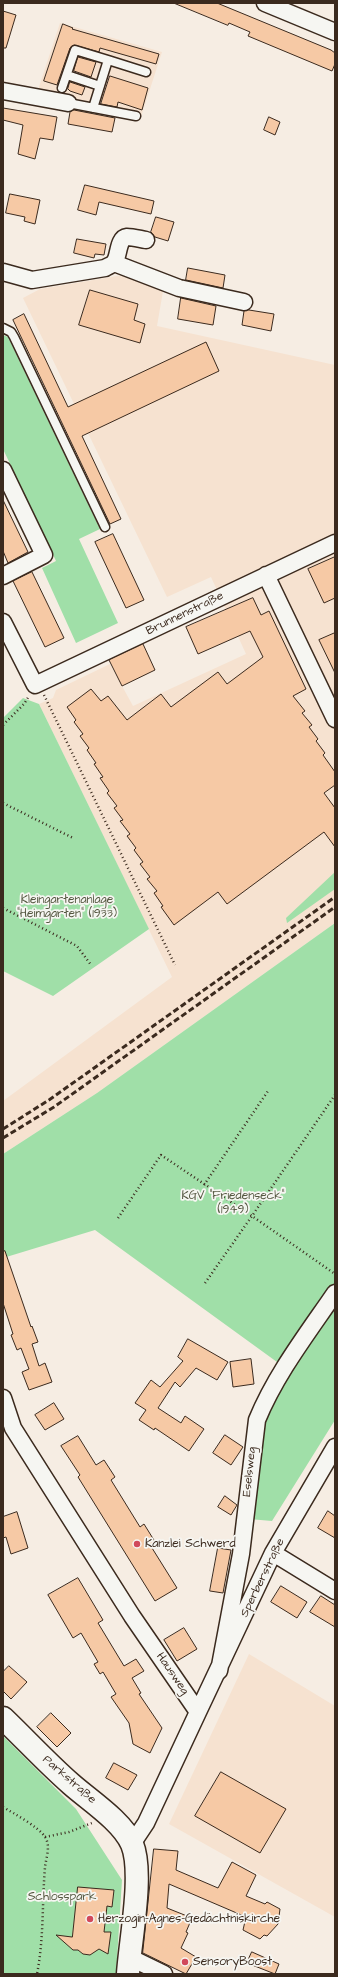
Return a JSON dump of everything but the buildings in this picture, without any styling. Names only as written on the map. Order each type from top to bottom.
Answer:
[{"type":"street","points":[[265,3],[335,32]]},
{"type":"street","points":[[3,91],[65,95]]},
{"type":"street","points":[[3,272],[32,280],[105,268],[114,263],[118,256],[121,241],[124,238],[128,237],[146,240]]},
{"type":"street","points":[[114,263],[179,288],[244,302]]},
{"type":"street","points":[[3,470],[44,555],[3,576]]},
{"type":"street","name":"Brunnenstraße","points":[[37,685],[335,543]]},
{"type":"street","points":[[266,575],[335,719]]},
{"type":"street","points":[[3,622],[37,685]]},
{"type":"street","name":"Eselsweg","points":[[219,1671],[241,1554],[257,1420],[281,1372],[335,1293]]},
{"type":"street","name":"Hausweg","points":[[3,1398],[13,1428],[132,1616],[198,1712]]},
{"type":"street","name":"Sperberstraße","points":[[198,1712],[219,1671],[273,1554],[335,1446]]},
{"type":"street","points":[[273,1554],[335,1591]]},
{"type":"street","points":[[164,1974],[128,1966],[136,1897],[135,1861],[132,1844],[146,1823],[198,1712]]},
{"type":"street","name":"Parkstraße","points":[[3,1718],[72,1785],[108,1815],[123,1831],[132,1844]]},
{"type":"lane","points":[[136,116],[93,108],[65,95],[67,75],[75,50],[146,72]]},
{"type":"lane","points":[[93,108],[108,60]]},
{"type":"lane","points":[[67,75],[100,86]]},
{"type":"lane","points":[[3,328],[11,332],[14,337],[105,527]]},
{"type":"path","points":[[3,725],[24,704],[37,685],[175,965]]},
{"type":"path","points":[[3,803],[73,838]]},
{"type":"path","points":[[3,908],[77,946],[91,965]]},
{"type":"path","points":[[204,1185],[268,1091]]},
{"type":"path","points":[[205,1283],[335,1095]]},
{"type":"path","points":[[118,1218],[161,1155],[335,1274]]},
{"type":"path","points":[[3,1807],[25,1820],[45,1837],[48,1848],[45,1868],[42,1949],[37,1974]]},
{"type":"path","points":[[45,1837],[69,1832],[108,1815]]},
{"type":"shaded area","points":[[60,23],[162,52],[140,120],[66,107],[38,90]]},
{"type":"shaded area","points":[[123,275],[163,291],[157,326],[335,365],[335,923],[97,1093],[3,1154],[3,1101],[172,977],[39,704],[53,698],[56,690],[110,664],[133,706],[246,654],[211,577],[167,597],[23,298],[40,289]]},
{"type":"shaded area","points":[[249,1654],[335,1706],[335,1917],[169,1824]]},
{"type":"green space","points":[[3,335],[8,337],[100,529],[79,539],[118,623],[76,643],[42,568],[56,561],[3,449]]},
{"type":"green space","name":"Kleingartenanlage \"Heimgarten\" (1933)","points":[[23,698],[39,704],[149,929],[53,996],[3,971],[3,718]]},
{"type":"green space","points":[[335,872],[335,889],[287,923],[286,918]]},
{"type":"green space","name":"KGV \"Friedenseck\" (1949)","points":[[335,923],[335,1420],[272,1521],[249,1519],[265,1416],[288,1370],[95,1230],[3,1258],[3,1154],[97,1093]]},
{"type":"green space","name":"Schlosspark","points":[[3,1736],[76,1809],[122,1880],[116,1974],[3,1974]]},
{"type":"railway","points":[[3,1129],[49,1100],[335,897]]},
{"type":"railway","points":[[3,1138],[54,1107],[335,907]]},
{"type":"place","name":"Kanzlei Schwerd","points":[[137,1544]]},
{"type":"place","name":"Herzogin-Agnes-Gedächtniskirche","points":[[90,1919]]},
{"type":"place","name":"SensoryBoost","points":[[185,1962]]}]
